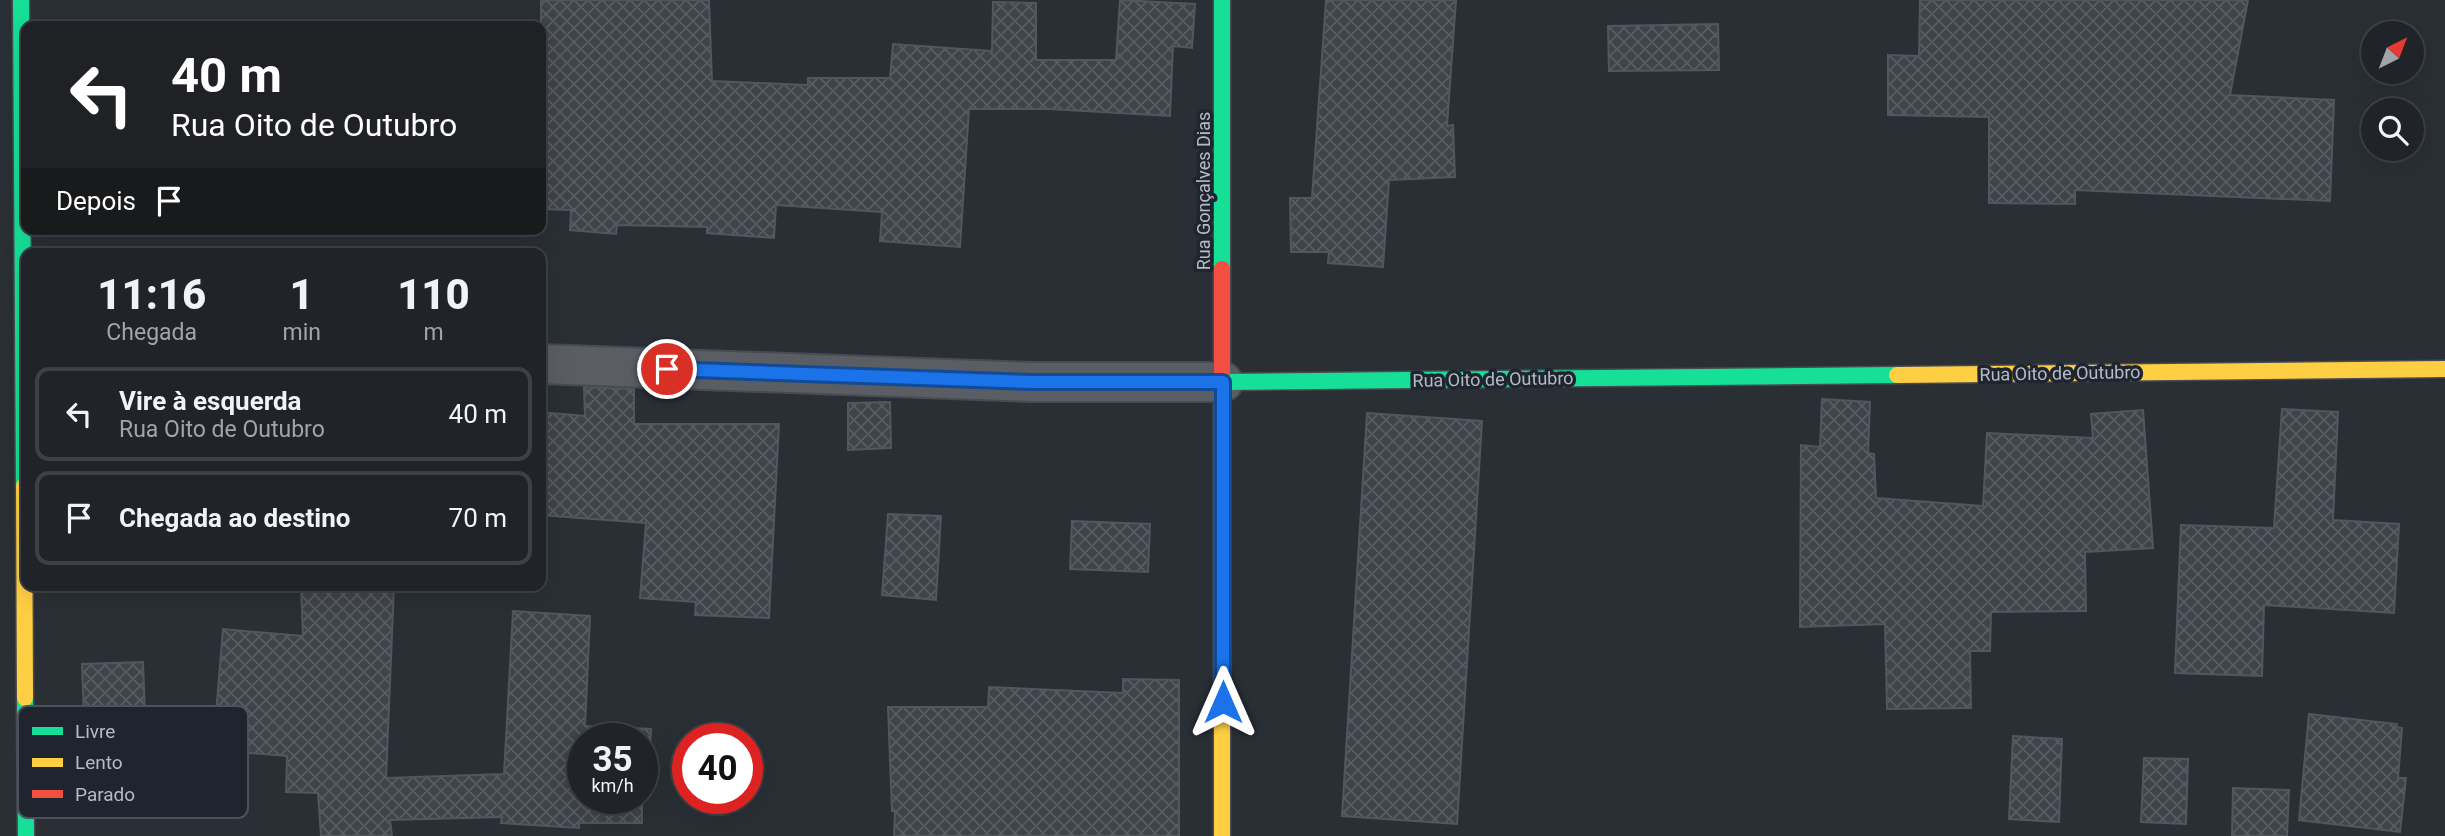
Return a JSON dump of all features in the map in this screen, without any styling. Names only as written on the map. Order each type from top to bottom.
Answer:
[{"type":"street","points":[[21,0],[17,346],[21,564]]},
{"type":"street","name":"Rua Gonçalves Dias","points":[[1222,0],[1222,836]]},
{"type":"street","name":"Rua Oito de Outubro","points":[[546,364],[1018,381],[1223,382],[2445,369]]},
{"type":"street","points":[[22,591],[24,706]]},
{"type":"street","points":[[26,818],[26,836]]},
{"type":"building","points":[[541,0],[709,0],[712,81],[808,85],[808,78],[890,78],[893,44],[992,51],[993,2],[1036,3],[1036,60],[1116,60],[1120,0],[1195,4],[1192,48],[1173,46],[1170,116],[1049,109],[969,109],[960,247],[880,241],[882,212],[776,205],[774,238],[707,233],[707,227],[617,225],[616,234],[570,230],[571,210],[546,209],[546,21],[541,21]]},
{"type":"building","points":[[1326,0],[1456,0],[1447,126],[1453,125],[1455,177],[1389,180],[1383,267],[1328,263],[1329,252],[1291,252],[1290,198],[1312,198]]},
{"type":"building","points":[[1920,0],[2248,0],[2230,95],[2334,100],[2330,201],[2075,190],[2075,204],[1989,203],[1989,117],[1888,115],[1888,55],[1919,56]]},
{"type":"building","points":[[1718,24],[1719,70],[1609,71],[1608,26]]},
{"type":"building","points":[[584,387],[634,389],[634,424],[779,424],[769,618],[695,615],[696,602],[640,598],[646,523],[546,515],[546,412],[585,416]]},
{"type":"building","points":[[1822,399],[1870,402],[1868,453],[1874,454],[1876,498],[1983,506],[1987,433],[2093,438],[2091,414],[2143,410],[2153,548],[2085,552],[2086,611],[1991,612],[1990,651],[1970,651],[1971,708],[1887,709],[1885,624],[1800,627],[1801,445],[1820,447]]},
{"type":"building","points":[[890,402],[891,448],[848,450],[848,403]]},
{"type":"building","points":[[2282,409],[2338,412],[2333,520],[2399,524],[2394,613],[2264,605],[2262,676],[2175,673],[2181,525],[2274,528]]},
{"type":"building","points":[[1367,413],[1482,421],[1457,824],[1342,816]]},
{"type":"building","points":[[888,514],[941,516],[936,600],[882,595]]},
{"type":"building","points":[[1072,521],[1150,524],[1148,572],[1070,569]]},
{"type":"building","points":[[301,591],[394,591],[386,778],[504,774],[513,611],[590,616],[585,723],[567,723],[567,814],[642,814],[642,823],[579,823],[579,828],[501,823],[502,817],[390,820],[392,836],[321,836],[318,793],[286,792],[287,756],[248,753],[248,706],[217,706],[223,629],[303,636]]},
{"type":"building","points":[[143,662],[145,706],[84,706],[82,664]]},
{"type":"building","points":[[1123,679],[1179,680],[1179,836],[894,836],[895,811],[892,811],[888,707],[988,707],[989,687],[1123,693]]},
{"type":"building","points":[[2309,714],[2397,724],[2396,727],[2402,728],[2398,778],[2406,778],[2400,832],[2299,820]]},
{"type":"building","points":[[2013,736],[2062,739],[2059,822],[2009,819]]},
{"type":"building","points":[[2144,758],[2188,759],[2186,824],[2141,822]]},
{"type":"building","points":[[2233,788],[2289,790],[2287,836],[2232,836]]},
{"type":"traffic: fast","points":[[21,0],[21,21]]},
{"type":"traffic: fast","points":[[1222,0],[1222,269]]},
{"type":"traffic: fast","points":[[22,235],[23,248]]},
{"type":"traffic: fast","points":[[1223,382],[1897,375]]},
{"type":"traffic: fast","points":[[25,698],[25,706]]},
{"type":"traffic: fast","points":[[26,818],[26,836]]},
{"type":"traffic: slow","points":[[1897,375],[2445,369]]},
{"type":"traffic: slow","points":[[1222,551],[1222,836]]},
{"type":"traffic: slow","points":[[24,591],[25,698]]},
{"type":"traffic: jam","points":[[1222,269],[1222,551]]},
{"type":"route","points":[[667,369],[1032,382],[1223,382],[1223,702]]}]
